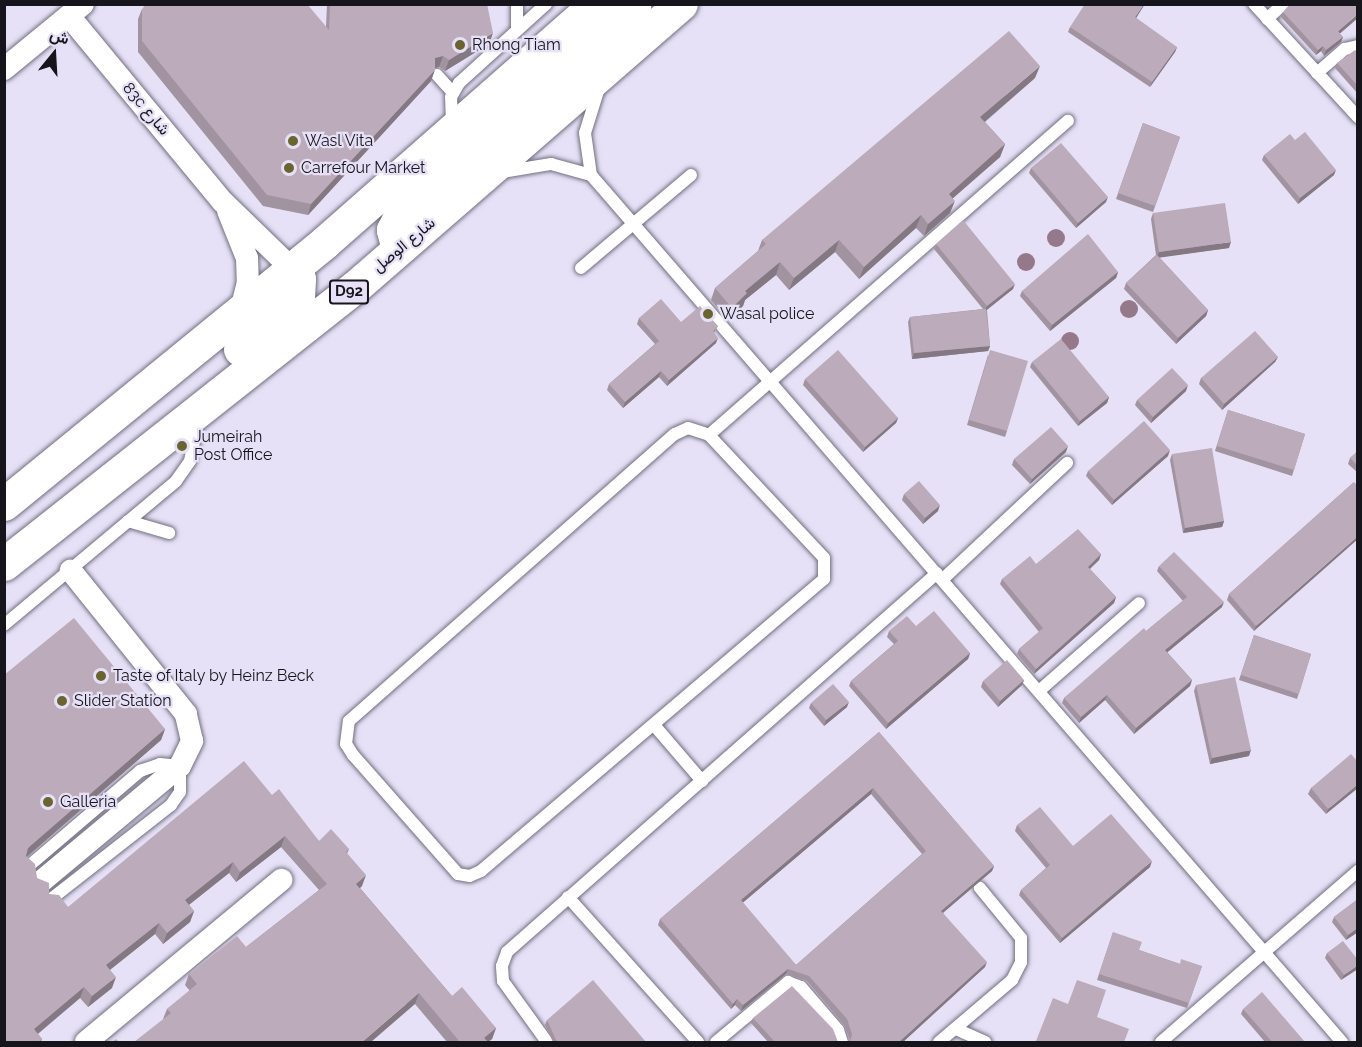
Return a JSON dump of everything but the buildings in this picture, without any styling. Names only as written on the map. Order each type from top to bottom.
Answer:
[{"type":"main road","points":[[4,504],[291,268],[596,4]]},
{"type":"main road","points":[[398,249],[393,235],[398,212],[635,4]]},
{"type":"main road","name":"شارع الوصل","points":[[4,564],[354,288],[606,72],[681,4]]},
{"type":"main road","points":[[4,542],[292,306],[301,288],[291,268]]},
{"type":"street","points":[[4,69],[76,10]]},
{"type":"street","name":"83c شارع","points":[[76,10],[224,202],[291,268]]},
{"type":"street","name":"83c شارع","points":[[224,202],[247,258],[248,282],[241,310]]},
{"type":"street","points":[[41,881],[180,766],[192,741],[186,714],[71,571]]},
{"type":"street","points":[[86,1042],[281,880]]},
{"type":"lane","points":[[517,4],[517,30]]},
{"type":"lane","points":[[453,130],[453,93],[463,78],[546,4]]},
{"type":"lane","points":[[1254,4],[1358,117]]},
{"type":"lane","points":[[1267,19],[1283,4]]},
{"type":"lane","points":[[1317,73],[1345,49],[1358,46]]},
{"type":"lane","points":[[606,72],[586,121],[585,146],[591,175],[1342,1042]]},
{"type":"lane","points":[[437,75],[453,93]]},
{"type":"lane","points":[[709,435],[1068,121]]},
{"type":"lane","points":[[486,176],[551,164],[591,175]]},
{"type":"lane","points":[[581,268],[632,222],[691,175]]},
{"type":"lane","points":[[4,625],[71,571],[184,471],[194,450],[201,407]]},
{"type":"lane","points":[[696,428],[709,435],[824,558],[827,572],[820,584],[481,871],[470,876],[453,870],[360,764],[346,744],[345,732],[357,712],[675,434],[696,428]]},
{"type":"lane","points":[[547,1042],[503,981],[502,966],[507,952],[1067,463]]},
{"type":"lane","points":[[128,521],[169,533]]},
{"type":"lane","points":[[1039,691],[1139,603]]},
{"type":"lane","points":[[654,725],[702,781]]},
{"type":"lane","points":[[1161,1042],[1358,871]]},
{"type":"lane","points":[[939,1042],[1012,980],[1021,962],[1021,938],[980,888]]},
{"type":"lane","points":[[568,897],[698,1042]]},
{"type":"lane","points":[[716,1042],[788,982],[801,987],[838,1030],[842,1042]]},
{"type":"lane","points":[[956,1029],[985,1042]]},
{"type":"place","name":"Rhong Tiam","points":[[460,45]]},
{"type":"place","name":"Wasl Vita","points":[[293,141]]},
{"type":"place","name":"Carrefour Market","points":[[289,168]]},
{"type":"place","name":"Wasal police","points":[[708,314]]},
{"type":"place","name":"Jumeirah Post Office","points":[[182,446]]},
{"type":"place","name":"Taste of Italy by Heinz Beck","points":[[101,676]]},
{"type":"place","name":"Slider Station","points":[[62,701]]},
{"type":"place","name":"Galleria","points":[[48,802]]}]
